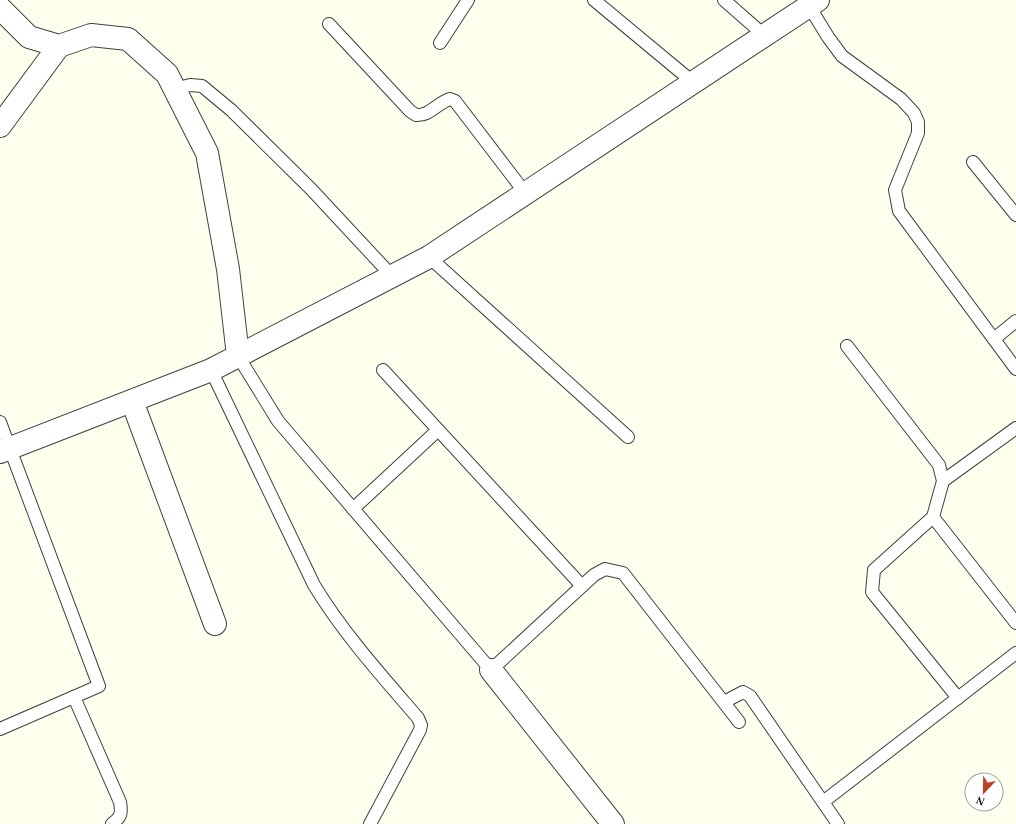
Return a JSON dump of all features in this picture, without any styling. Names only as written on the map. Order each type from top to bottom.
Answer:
[{"type":"street","points":[[5,450],[212,370],[429,257],[814,3]]},
{"type":"street","points":[[0,8],[29,37],[59,46]]},
{"type":"street","points":[[0,126],[59,46],[91,35],[128,39],[167,74],[207,153],[228,269],[238,356]]},
{"type":"street","points":[[132,401],[215,624]]},
{"type":"street","points":[[491,670],[613,824]]},
{"type":"lane","points":[[440,43],[468,0]]},
{"type":"lane","points":[[594,0],[694,83]]},
{"type":"lane","points":[[724,0],[765,36]]},
{"type":"lane","points":[[814,3],[828,37],[842,56],[900,99],[914,113],[918,122],[918,133],[895,190],[899,211],[1016,369]]},
{"type":"lane","points":[[329,24],[410,111],[416,115],[426,114],[450,98],[455,101],[526,194]]},
{"type":"lane","points":[[175,89],[190,85],[202,86],[231,110],[311,189],[392,276]]},
{"type":"lane","points":[[973,162],[1016,215]]},
{"type":"lane","points":[[429,257],[628,437]]},
{"type":"lane","points":[[994,339],[1016,322]]},
{"type":"lane","points":[[847,346],[939,465],[943,481],[933,517],[874,570],[872,592],[958,698]]},
{"type":"lane","points":[[238,356],[278,421],[491,670],[594,575],[605,569],[623,573],[739,722]]},
{"type":"lane","points":[[212,370],[314,584],[332,614],[380,674],[418,718],[421,726],[370,824]]},
{"type":"lane","points":[[383,370],[582,586]]},
{"type":"lane","points":[[0,422],[5,450],[99,686],[0,729]]},
{"type":"lane","points":[[943,481],[1016,428]]},
{"type":"lane","points":[[353,508],[438,430]]},
{"type":"lane","points":[[933,517],[1016,623]]},
{"type":"lane","points":[[823,802],[1016,653]]},
{"type":"lane","points":[[724,702],[743,692],[750,696],[838,824]]},
{"type":"lane","points":[[74,697],[120,802],[122,811],[120,817],[112,824]]}]
